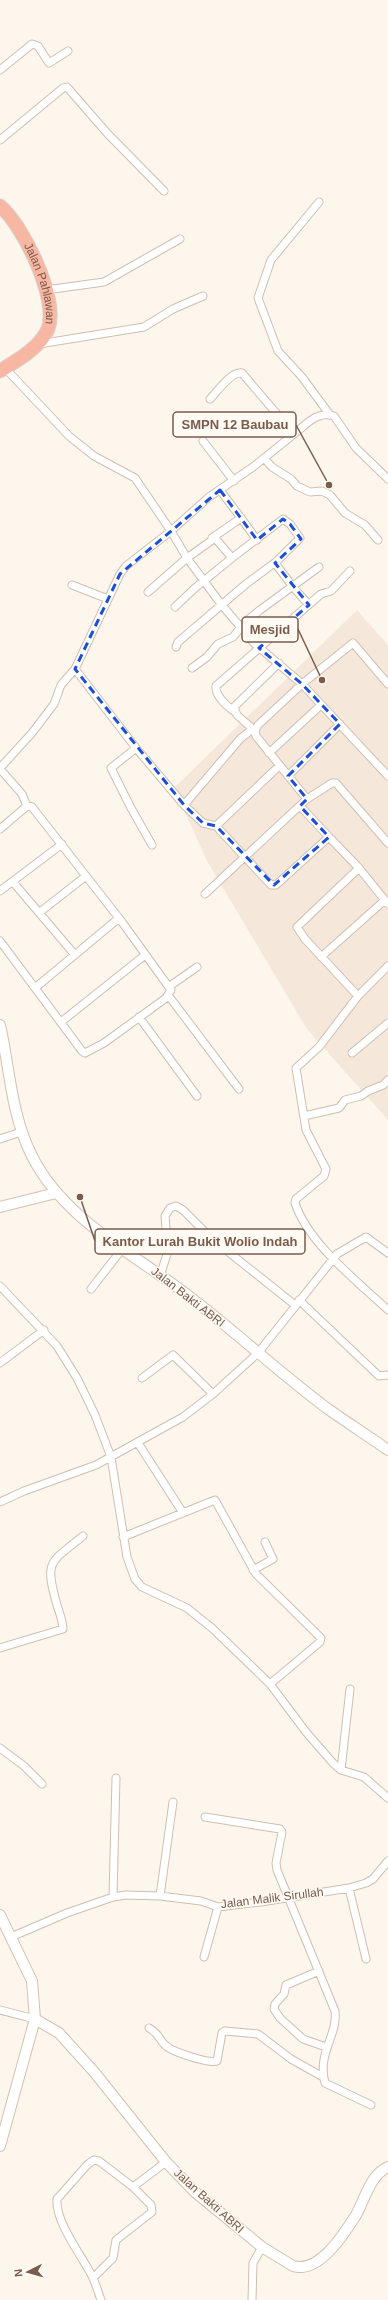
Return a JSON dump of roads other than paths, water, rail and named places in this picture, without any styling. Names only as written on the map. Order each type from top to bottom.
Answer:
[{"type":"highway","name":"Jalan Pahlawan","points":[[0,206],[11,217],[22,234],[46,290],[50,321],[46,333],[38,344],[2,370]]},
{"type":"street","points":[[0,70],[32,44],[38,46],[48,62],[68,51]]},
{"type":"street","points":[[0,140],[47,101],[67,87],[107,133],[164,191]]},
{"type":"street","points":[[319,202],[271,260],[258,298],[278,351],[302,377],[330,415],[338,419],[360,453],[388,479]]},
{"type":"street","points":[[46,290],[104,282],[180,239]]},
{"type":"street","points":[[38,344],[144,327],[173,309],[203,296]]},
{"type":"street","points":[[2,370],[69,436],[94,456],[135,478],[171,531],[187,558],[221,604],[259,648],[279,663],[302,684],[388,776]]},
{"type":"street","points":[[210,399],[230,378],[237,373],[242,373],[294,434]]},
{"type":"street","points":[[27,806],[22,794],[0,769],[32,733],[54,704],[61,685],[75,669],[120,574],[126,566],[171,531],[204,501],[234,481],[313,418],[330,415]]},
{"type":"street","points":[[202,441],[234,481]]},
{"type":"street","points":[[264,458],[272,467],[291,479],[297,486],[310,492],[330,494],[345,513],[365,526],[378,540]]},
{"type":"street","points":[[220,490],[257,540]]},
{"type":"street","points":[[148,592],[212,538],[241,518]]},
{"type":"street","points":[[175,607],[203,581],[283,520],[290,524],[301,540],[275,563],[221,604],[178,642],[176,647]]},
{"type":"street","points":[[212,538],[215,538],[232,558]]},
{"type":"street","points":[[275,563],[292,587],[309,605]]},
{"type":"street","points":[[192,668],[207,657],[218,644],[233,637],[242,628],[245,622],[260,610],[319,567]]},
{"type":"street","points":[[307,799],[256,736],[255,731],[223,701],[216,691],[216,686],[321,594],[333,590],[350,571]]},
{"type":"street","points":[[72,585],[108,599]]},
{"type":"street","points":[[255,731],[258,724],[302,684],[353,643],[388,684]]},
{"type":"street","points":[[235,712],[236,704],[279,663]]},
{"type":"street","points":[[75,669],[136,748],[184,805],[204,823],[216,826],[271,885],[276,885],[329,837]]},
{"type":"street","points":[[269,752],[321,705]]},
{"type":"street","points":[[288,776],[340,724]]},
{"type":"street","points":[[184,805],[240,739],[250,731],[255,731]]},
{"type":"street","points":[[136,748],[111,768],[152,845]]},
{"type":"street","points":[[216,826],[279,766]]},
{"type":"street","points":[[205,894],[307,799],[331,783],[336,783],[388,843]]},
{"type":"street","points":[[0,829],[27,806]]},
{"type":"street","points":[[27,806],[32,807],[62,844],[170,986]]},
{"type":"street","points":[[300,806],[359,868],[386,902],[321,957]]},
{"type":"street","points":[[0,891],[62,844]]},
{"type":"street","points":[[358,996],[305,939],[297,927],[359,868]]},
{"type":"street","points":[[40,912],[86,876]]},
{"type":"street","points":[[13,882],[75,955]]},
{"type":"street","points":[[36,988],[119,918]]},
{"type":"street","points":[[0,942],[82,1051],[85,1052],[104,1043],[139,1018],[168,995],[170,986],[196,967]]},
{"type":"street","points":[[61,1022],[145,955]]},
{"type":"street","points":[[388,966],[358,996],[328,1037],[296,1068],[307,1134],[326,1172],[296,1199],[295,1203],[310,1229],[332,1259],[388,1310]]},
{"type":"street","points":[[168,995],[239,1089]]},
{"type":"street","points":[[139,1018],[197,1096]]},
{"type":"street","points":[[352,1053],[388,1023]]},
{"type":"street","name":"Jalan Bakti ABRI","points":[[0,1025],[12,1095],[21,1132],[32,1156],[56,1193],[90,1224],[160,1276],[190,1296],[328,1409],[388,1450]]},
{"type":"street","points":[[304,1116],[339,1108],[345,1100],[361,1096],[368,1091],[383,1085],[388,1080]]},
{"type":"street","points":[[0,1139],[21,1132]]},
{"type":"street","points":[[0,1207],[56,1193]]},
{"type":"street","points":[[160,1276],[168,1251],[165,1216],[170,1208],[176,1206],[183,1210],[211,1238],[297,1303],[379,1376],[388,1375]]},
{"type":"street","points":[[0,1502],[24,1491],[87,1470],[183,1417],[213,1394],[258,1353],[332,1259],[340,1252],[366,1237],[388,1253]]},
{"type":"street","points":[[91,1289],[123,1248]]},
{"type":"street","points":[[0,1286],[44,1330],[57,1346],[77,1378],[95,1415],[111,1457],[123,1537],[132,1574],[142,1587],[187,1608],[212,1628],[270,1684],[306,1732],[341,1770],[364,1777],[388,1798]]},
{"type":"street","points":[[0,1363],[44,1330]]},
{"type":"street","points":[[142,1378],[173,1355],[213,1394]]},
{"type":"street","points":[[138,1443],[184,1513]]},
{"type":"street","points":[[123,1537],[215,1500],[253,1570],[321,1638],[320,1642],[270,1684]]},
{"type":"street","points":[[0,1648],[63,1629],[52,1586],[50,1571],[53,1561],[83,1536]]},
{"type":"street","points":[[253,1570],[272,1559],[265,1542]]},
{"type":"street","points":[[341,1770],[350,1689]]},
{"type":"street","points":[[0,1748],[24,1766],[42,1784]]},
{"type":"street","points":[[114,1897],[116,1778]]},
{"type":"street","points":[[160,1896],[174,1802]]},
{"type":"street","points":[[205,1817],[280,1829],[282,1832],[276,1863],[336,2014],[322,2066],[323,2077],[327,2085],[371,2105]]},
{"type":"street","name":"Jalan Malik Sirullah","points":[[11,1937],[68,1913],[114,1897],[126,1895],[160,1896],[201,1901],[218,1906],[289,1898],[350,1888],[373,1878],[387,1866]]},
{"type":"street","points":[[350,1888],[366,1959]]},
{"type":"street","points":[[204,1957],[218,1906]]},
{"type":"street","points":[[0,1915],[33,1984],[36,2019],[0,2146]]},
{"type":"street","points":[[319,1971],[286,1985],[284,1994],[275,2004],[274,2009],[280,2018],[303,2039],[326,2047]]},
{"type":"street","points":[[0,2010],[36,2019]]},
{"type":"street","name":"Jalan Bakti ABRI","points":[[36,2019],[59,2033],[100,2079],[166,2162],[195,2192],[262,2246],[298,2268],[316,2263],[330,2250],[355,2215],[376,2175],[388,2167]]},
{"type":"street","points":[[149,2028],[161,2036],[166,2046],[208,2062],[217,2061],[222,2033],[225,2031],[258,2034],[291,2060],[323,2077]]},
{"type":"street","points":[[93,2278],[113,2258],[116,2240],[152,2212],[151,2205],[133,2187],[99,2161],[94,2160],[78,2175],[57,2199],[57,2206],[69,2236],[93,2278],[101,2300]]},
{"type":"street","points":[[133,2187],[166,2162]]},
{"type":"street","points":[[252,2300],[253,2263],[262,2246]]},
{"type":"place","name":"SMPN 12 Baubau","points":[[329,485]]},
{"type":"place","name":"Mesjid","points":[[322,680]]},
{"type":"place","name":"Kantor Lurah Bukit Wolio Indah","points":[[80,1197]]}]
